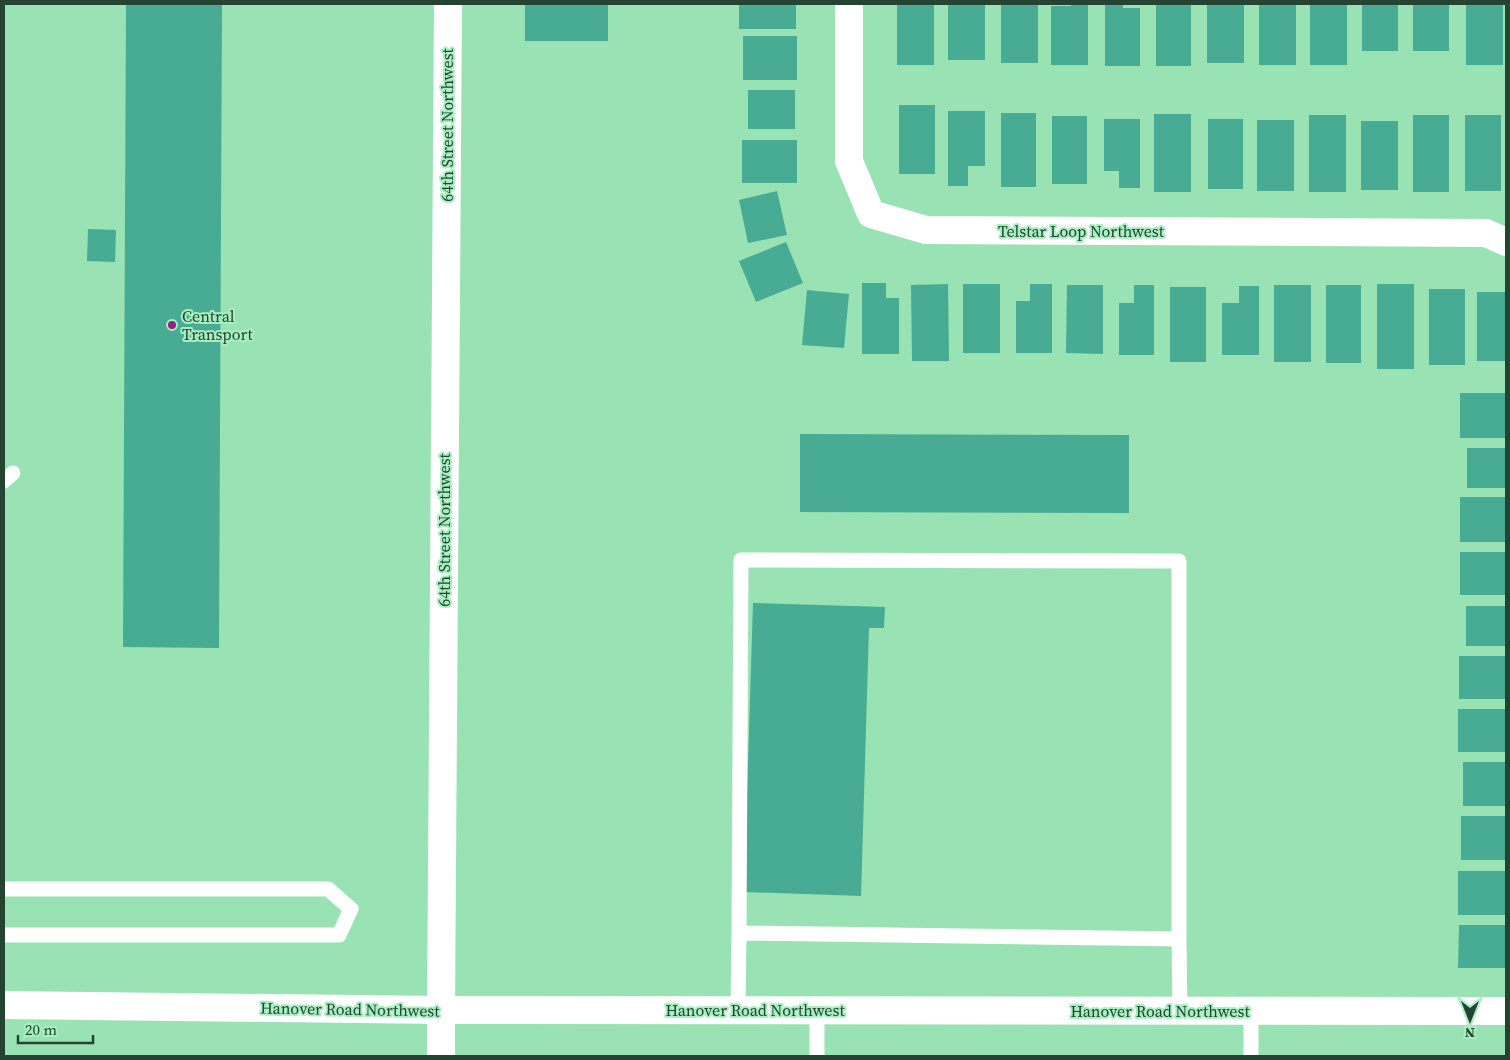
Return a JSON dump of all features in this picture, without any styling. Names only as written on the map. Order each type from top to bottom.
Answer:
[{"type":"street","name":"64th Street Northwest","points":[[441,1056],[448,4]]},
{"type":"street","name":"Telstar Loop Northwest","points":[[849,4],[849,161],[871,214],[926,230],[1486,233],[1506,242]]},
{"type":"street","name":"Hanover Road Northwest","points":[[4,1005],[441,1010],[1506,1011]]},
{"type":"lane","points":[[738,1010],[741,560],[1180,561],[1180,1011]]},
{"type":"lane","points":[[4,889],[328,889],[351,909],[339,936],[4,936]]},
{"type":"lane","points":[[739,933],[1179,939]]},
{"type":"lane","points":[[817,1011],[817,1056]]},
{"type":"lane","points":[[1250,1011],[1250,1056]]},
{"type":"building","name":"Central Transport","points":[[126,4],[222,4],[219,648],[123,647]]},
{"type":"building","points":[[525,4],[608,4],[608,41],[525,41]]},
{"type":"building","points":[[739,4],[796,4],[796,29],[739,29]]},
{"type":"building","points":[[897,4],[934,4],[934,65],[897,65]]},
{"type":"building","points":[[948,4],[985,4],[985,60],[948,60]]},
{"type":"building","points":[[1001,4],[1038,4],[1038,63],[1001,63]]},
{"type":"building","points":[[1071,4],[1088,4],[1088,65],[1051,65],[1051,6],[1071,6]]},
{"type":"building","points":[[1105,4],[1123,4],[1123,8],[1140,8],[1140,66],[1105,66]]},
{"type":"building","points":[[1191,4],[1191,66],[1156,66],[1156,5]]},
{"type":"building","points":[[1207,4],[1244,4],[1244,63],[1207,63]]},
{"type":"building","points":[[1259,4],[1296,4],[1296,65],[1259,65]]},
{"type":"building","points":[[1310,4],[1347,4],[1347,65],[1310,65]]},
{"type":"building","points":[[1362,4],[1398,4],[1398,51],[1362,51]]},
{"type":"building","points":[[1413,4],[1449,4],[1449,51],[1413,51]]},
{"type":"building","points":[[1466,4],[1503,4],[1503,65],[1466,65]]},
{"type":"building","points":[[743,36],[797,36],[797,80],[743,80]]},
{"type":"building","points":[[748,90],[795,90],[795,129],[748,129]]},
{"type":"building","points":[[899,105],[935,105],[935,174],[899,174]]},
{"type":"building","points":[[948,111],[985,111],[985,166],[968,166],[968,186],[948,186]]},
{"type":"building","points":[[1001,113],[1036,113],[1036,187],[1001,187]]},
{"type":"building","points":[[1154,114],[1191,114],[1191,192],[1154,192]]},
{"type":"building","points":[[1309,115],[1346,115],[1346,192],[1309,192]]},
{"type":"building","points":[[1413,115],[1449,115],[1449,192],[1413,192]]},
{"type":"building","points":[[1465,115],[1501,115],[1501,191],[1465,191]]},
{"type":"building","points":[[1052,116],[1087,116],[1087,184],[1052,184]]},
{"type":"building","points":[[1104,119],[1140,119],[1140,188],[1119,188],[1119,171],[1104,171]]},
{"type":"building","points":[[1208,119],[1243,119],[1243,189],[1208,189]]},
{"type":"building","points":[[1257,120],[1294,120],[1294,191],[1257,191]]},
{"type":"building","points":[[1361,121],[1398,121],[1398,190],[1361,190]]},
{"type":"building","points":[[742,140],[797,140],[797,183],[742,183]]},
{"type":"building","points":[[777,191],[787,235],[748,243],[739,200]]},
{"type":"building","points":[[88,229],[116,230],[115,262],[87,261]]},
{"type":"building","points":[[786,242],[803,283],[756,302],[739,261]]},
{"type":"building","points":[[862,283],[886,283],[886,298],[899,298],[899,354],[862,354]]},
{"type":"building","points":[[948,284],[949,361],[912,361],[911,285]]},
{"type":"building","points":[[963,284],[1000,284],[1000,353],[963,353]]},
{"type":"building","points":[[1030,284],[1052,284],[1052,353],[1016,353],[1016,301],[1030,301]]},
{"type":"building","points":[[1377,284],[1414,284],[1414,369],[1377,369]]},
{"type":"building","points":[[1067,285],[1103,285],[1103,354],[1066,353]]},
{"type":"building","points":[[1134,285],[1154,285],[1154,355],[1119,355],[1119,303],[1134,303]]},
{"type":"building","points":[[1274,285],[1311,285],[1311,362],[1274,362]]},
{"type":"building","points":[[1326,285],[1361,285],[1361,363],[1326,363]]},
{"type":"building","points":[[1239,286],[1259,286],[1259,355],[1222,355],[1222,303],[1239,303]]},
{"type":"building","points":[[1170,287],[1206,287],[1206,362],[1170,362]]},
{"type":"building","points":[[1429,289],[1465,289],[1465,365],[1429,365]]},
{"type":"building","points":[[807,290],[849,294],[844,348],[802,345]]},
{"type":"building","points":[[1477,292],[1506,292],[1506,361],[1477,361]]},
{"type":"building","points":[[1460,393],[1506,393],[1506,438],[1460,438]]},
{"type":"building","points":[[800,434],[1129,435],[1129,513],[800,512]]},
{"type":"building","points":[[1467,448],[1506,448],[1506,488],[1467,488]]},
{"type":"building","points":[[1460,497],[1506,497],[1506,542],[1460,542]]},
{"type":"building","points":[[1460,552],[1506,552],[1506,595],[1460,595]]},
{"type":"building","points":[[753,603],[885,607],[884,628],[869,628],[861,896],[744,892]]},
{"type":"building","points":[[1466,606],[1506,606],[1506,646],[1466,646]]},
{"type":"building","points":[[1459,656],[1506,656],[1506,699],[1459,699]]},
{"type":"building","points":[[1458,709],[1506,709],[1506,752],[1458,752]]},
{"type":"building","points":[[1463,762],[1506,762],[1506,806],[1463,806]]},
{"type":"building","points":[[1461,816],[1506,816],[1506,860],[1461,860]]},
{"type":"building","points":[[1458,871],[1506,871],[1506,915],[1458,915]]},
{"type":"building","points":[[1459,925],[1506,925],[1506,968],[1458,968]]},
{"type":"place","name":"Central Transport","points":[[172,325]]}]
